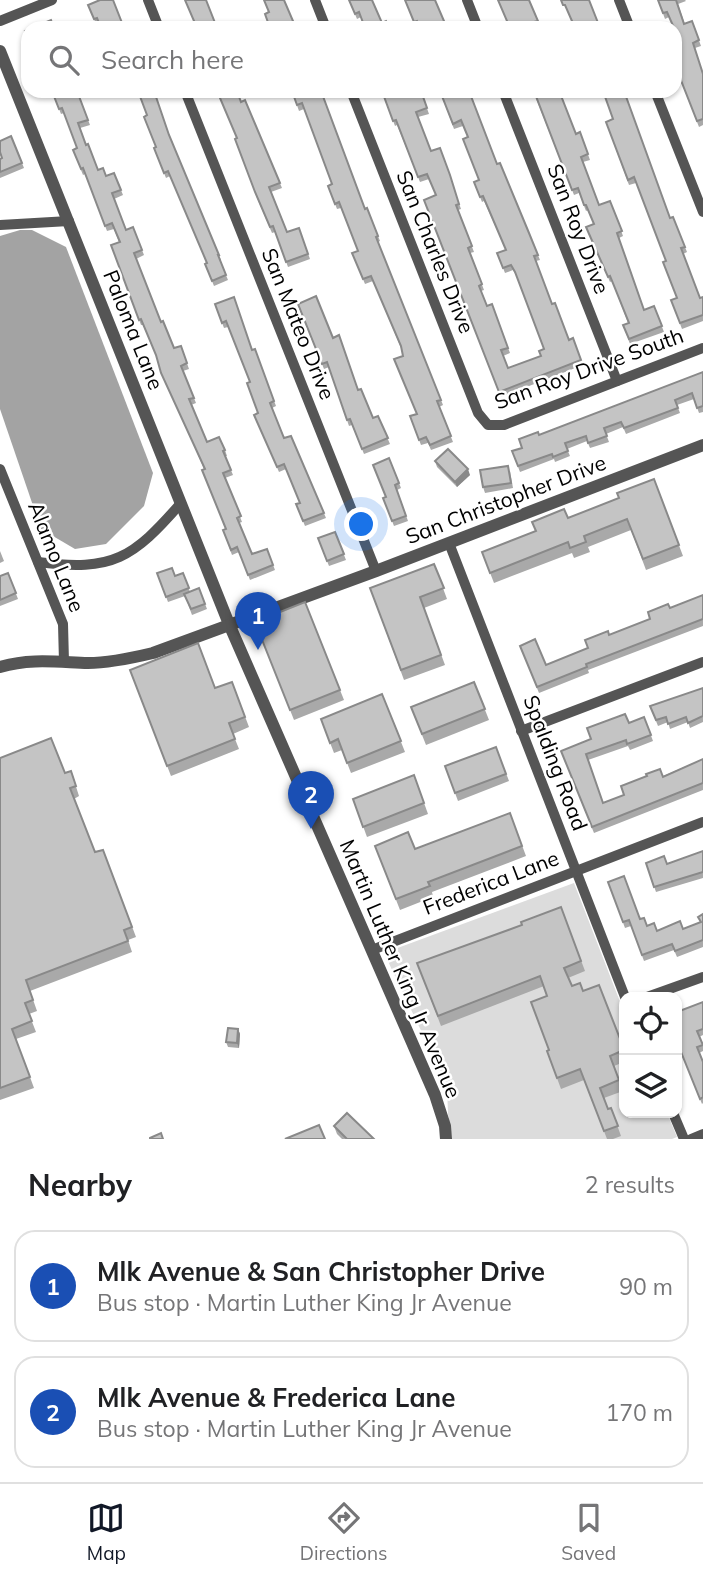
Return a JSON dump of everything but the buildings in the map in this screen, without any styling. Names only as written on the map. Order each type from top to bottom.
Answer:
[{"type":"street","points":[[0,21],[52,0]]},
{"type":"street","points":[[148,0],[156,21]]},
{"type":"street","points":[[315,0],[323,21]]},
{"type":"street","points":[[467,0],[475,21]]},
{"type":"street","points":[[619,0],[627,21]]},
{"type":"street","name":"Paloma Lane","points":[[0,51],[229,624]]},
{"type":"street","name":"San Mateo Drive","points":[[188,98],[376,571]]},
{"type":"street","name":"San Charles Drive","points":[[354,98],[478,413],[488,425]]},
{"type":"street","name":"San Roy Drive","points":[[506,98],[617,382]]},
{"type":"street","points":[[658,98],[703,212]]},
{"type":"street","points":[[0,225],[69,221]]},
{"type":"street","name":"San Roy Drive South","points":[[488,425],[504,425],[703,348]]},
{"type":"street","name":"San Christopher Drive","points":[[0,667],[40,660],[91,663],[125,660],[153,653],[376,571],[703,445]]},
{"type":"street","name":"Alamo Lane","points":[[0,469],[63,624],[64,662]]},
{"type":"street","points":[[38,562],[73,567],[103,564],[132,552],[159,528],[181,503]]},
{"type":"street","name":"Spalding Road","points":[[449,543],[623,992]]},
{"type":"street","name":"Martin Luther King Jr Avenue","points":[[229,624],[435,1095],[445,1126],[446,1139]]},
{"type":"street","points":[[522,731],[703,662]]},
{"type":"street","name":"Frederica Lane","points":[[372,950],[703,822]]},
{"type":"street","points":[[662,992],[703,977]]},
{"type":"street","points":[[675,1118],[684,1139]]},
{"type":"street","points":[[691,1139],[703,1134]]},
{"type":"shaded area","points":[[20,230],[32,230],[66,247],[153,473],[144,506],[106,544],[75,549],[41,529],[0,409],[0,236]]},
{"type":"shaded area","points":[[574,883],[619,999],[619,1118],[669,1118],[677,1137],[452,1139],[447,1085],[384,953]]},
{"type":"place","name":"Mlk Avenue & San Christopher Drive","points":[[258,650]]},
{"type":"place","name":"Mlk Avenue & Frederica Lane","points":[[311,829]]}]
